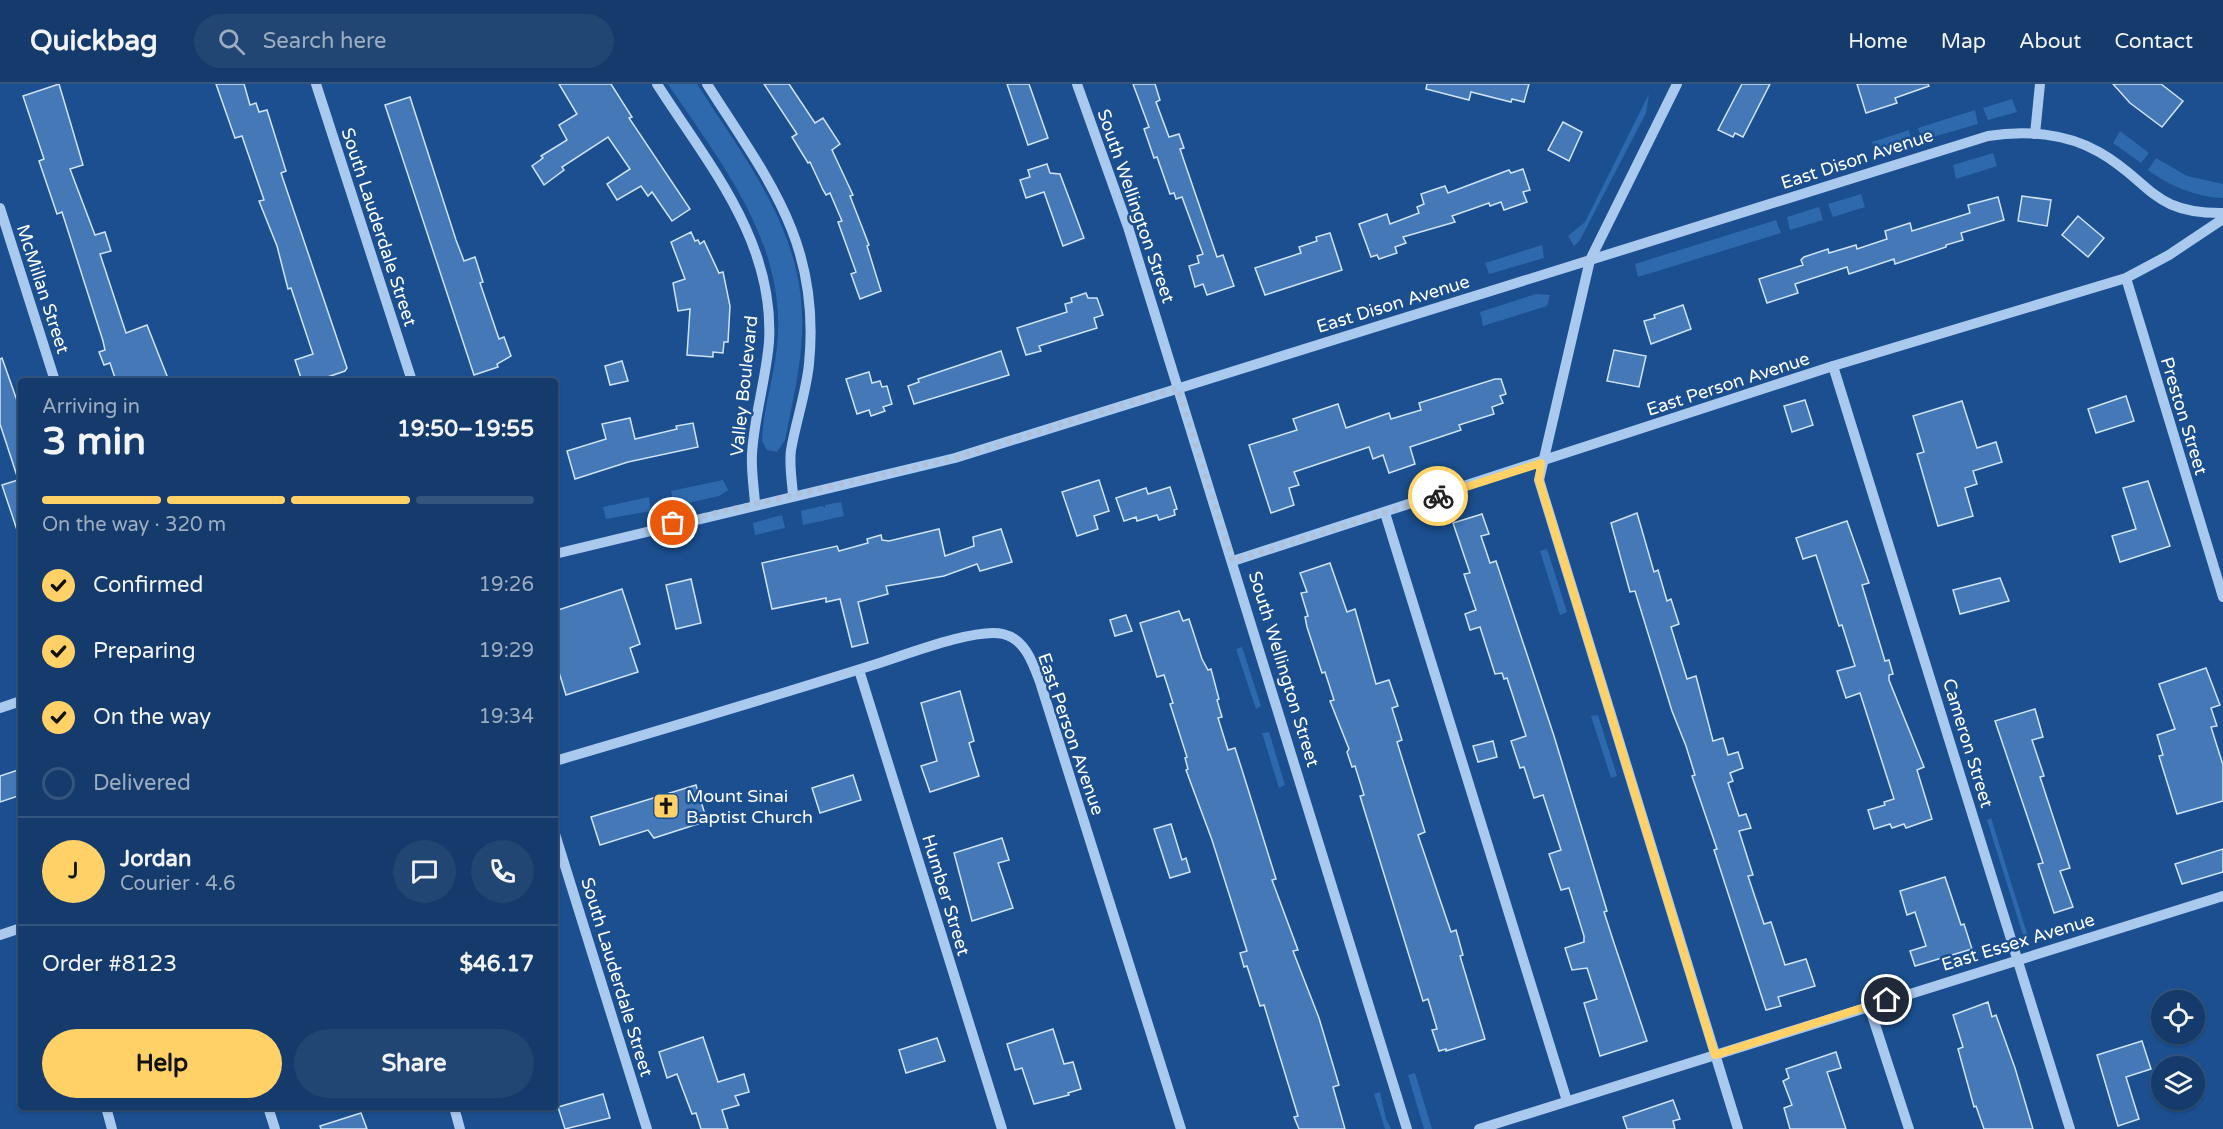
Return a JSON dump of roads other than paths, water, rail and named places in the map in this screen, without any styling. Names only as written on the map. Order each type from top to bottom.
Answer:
[{"type":"street","name":"South Lauderdale Street","points":[[315,84],[411,378]]},
{"type":"street","name":"Valley Boulevard","points":[[657,84],[731,197],[744,220],[760,262],[768,298],[769,341],[752,454],[755,504]]},
{"type":"street","points":[[706,84],[781,202],[793,230],[806,276],[812,311],[811,336],[809,367],[791,452],[793,495]]},
{"type":"street","name":"South Wellington Street","points":[[1077,84],[1128,227],[1407,1129]]},
{"type":"street","points":[[1677,84],[1590,260],[1550,442],[1541,463],[1539,480],[1738,1129]]},
{"type":"street","points":[[2035,134],[2040,84]]},
{"type":"street","name":"East Dison Avenue","points":[[558,553],[755,504],[955,458],[1988,136],[2035,134],[2072,141],[2100,152],[2147,190],[2175,207],[2191,212],[2223,213]]},
{"type":"street","name":"McMillan Street","points":[[0,208],[54,378]]},
{"type":"street","name":"East Person Avenue","points":[[1233,561],[1541,463],[1833,366],[2126,278],[2169,255],[2223,219]]},
{"type":"street","name":"Preston Street","points":[[2126,278],[2223,597]]},
{"type":"street","name":"Cameron Street","points":[[1833,366],[2070,1129]]},
{"type":"street","points":[[1385,513],[1567,1101]]},
{"type":"street","name":"East Person Avenue","points":[[558,760],[951,641],[994,632],[1016,639],[1027,651],[1040,682],[1181,1129]]},
{"type":"street","name":"Humber Street","points":[[859,670],[1002,1129]]},
{"type":"street","points":[[0,708],[18,702]]},
{"type":"street","name":"South Lauderdale Street","points":[[558,844],[647,1129]]},
{"type":"street","name":"East Essex Avenue","points":[[1479,1129],[2223,896]]},
{"type":"street","points":[[0,935],[18,929]]},
{"type":"street","points":[[1869,1006],[1908,1129]]},
{"type":"street","points":[[107,1110],[112,1129]]},
{"type":"street","points":[[269,1110],[275,1129]]},
{"type":"street","points":[[455,1110],[460,1129]]},
{"type":"place","name":"Mount Sinai Baptist Church","points":[[666,806]]}]
